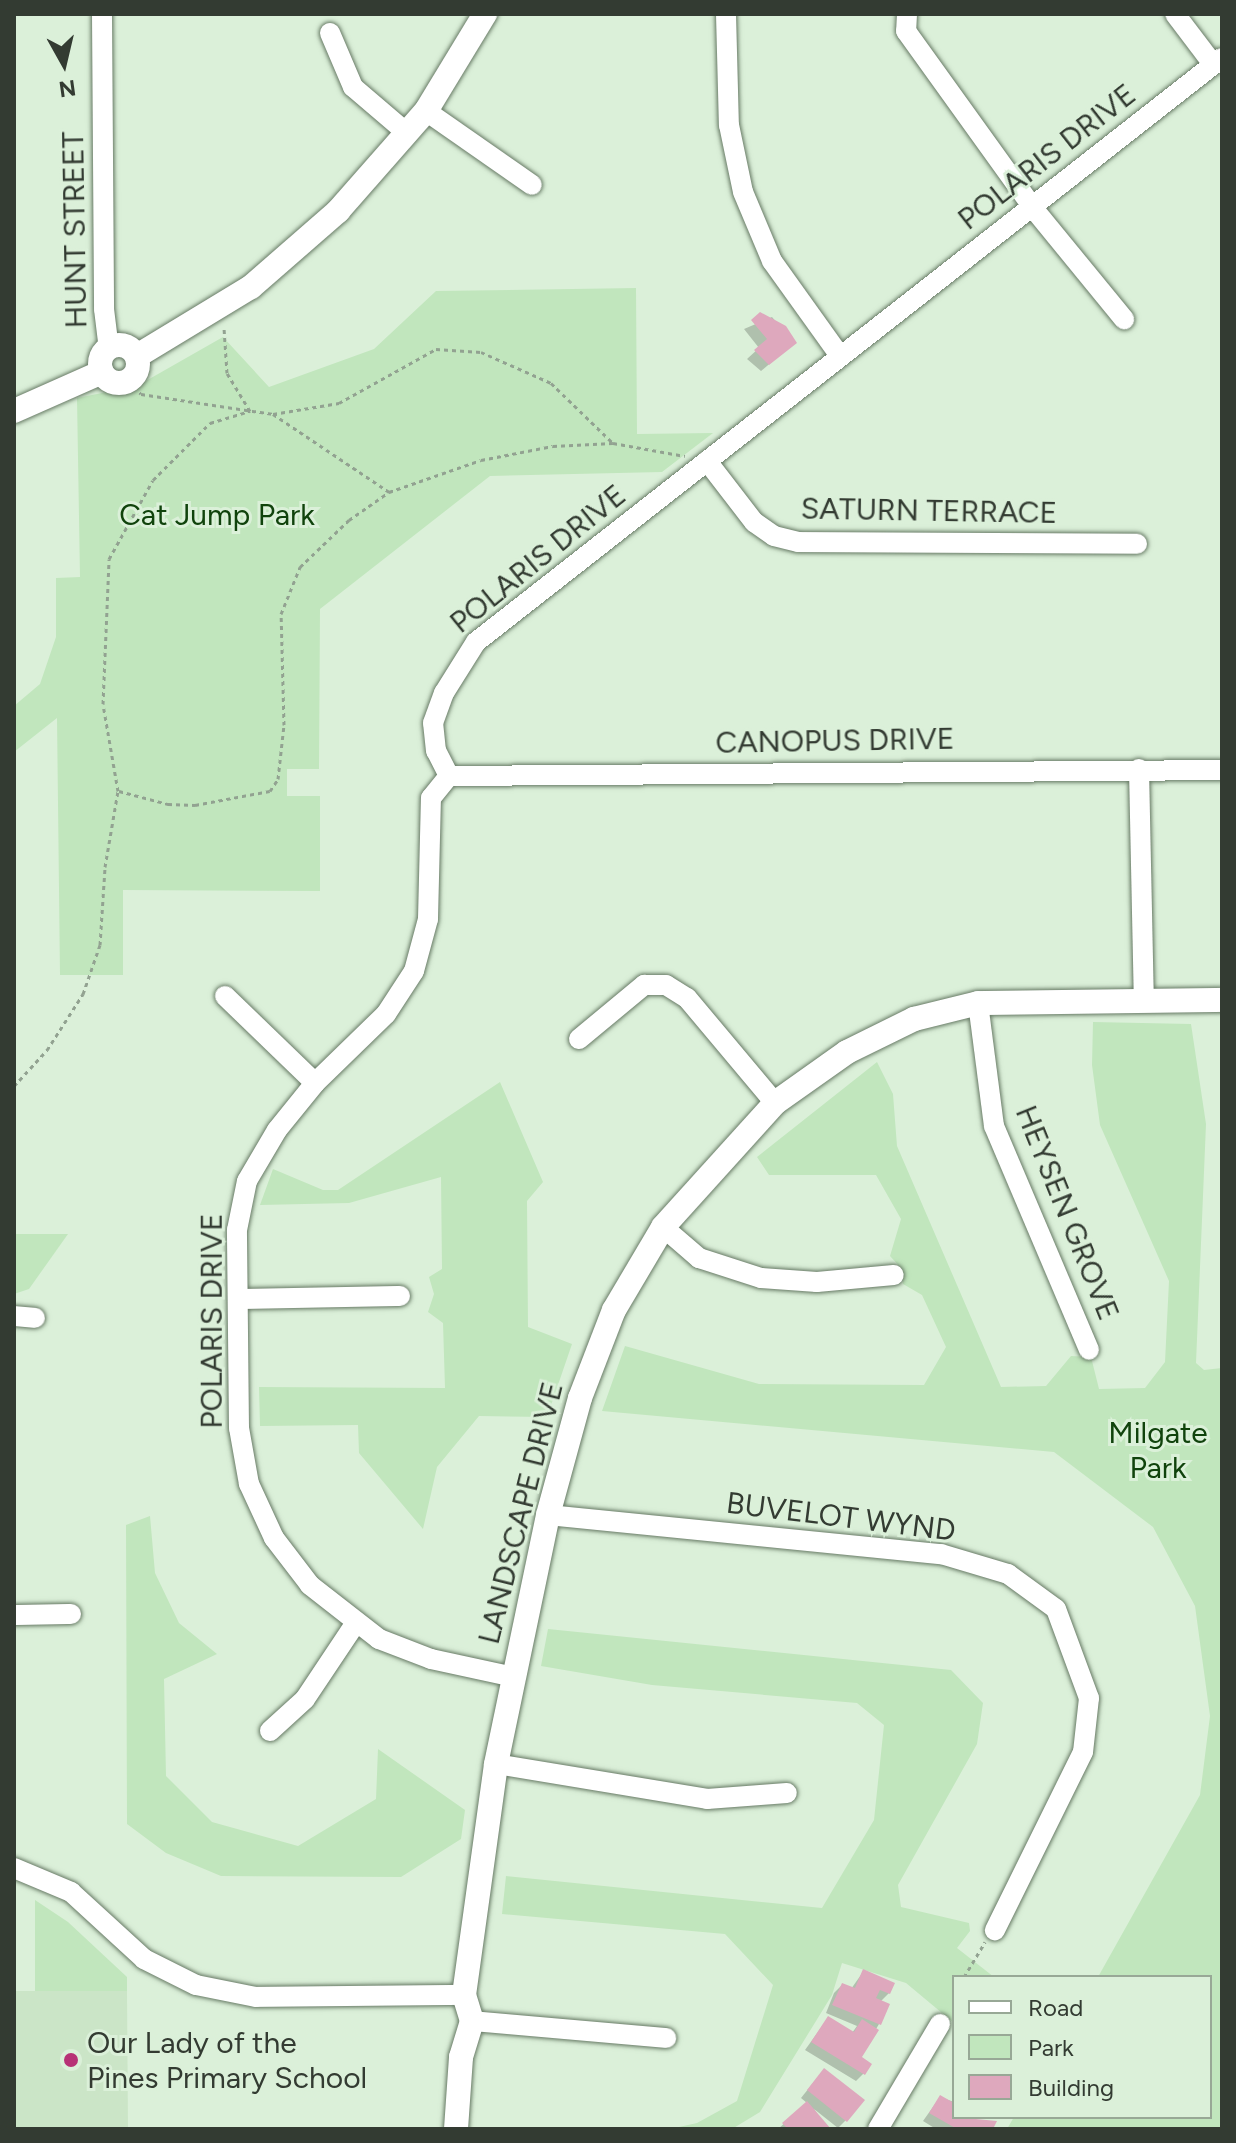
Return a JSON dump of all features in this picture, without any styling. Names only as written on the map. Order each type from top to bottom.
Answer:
[{"type":"street","name":"HUNT STREET","points":[[102,14],[104,309],[109,347]]},
{"type":"street","points":[[137,356],[225,304],[316,233],[426,111],[485,14]]},
{"type":"street","points":[[726,14],[729,125],[743,192],[772,261],[840,356]]},
{"type":"street","points":[[907,14],[906,31],[1033,208],[1124,319]]},
{"type":"street","points":[[1175,14],[1218,61]]},
{"type":"street","points":[[330,33],[353,87],[408,134]]},
{"type":"street","name":"POLARIS DRIVE","points":[[514,1677],[431,1659],[355,1624],[310,1585],[274,1538],[249,1484],[239,1428],[237,1230],[247,1181],[277,1130],[315,1083],[386,1014],[414,971],[428,919],[431,798],[449,776],[436,751],[433,723],[459,663],[476,642],[1218,61]]},
{"type":"street","points":[[426,111],[532,185]]},
{"type":"street","points":[[125,346],[137,356],[138,370],[128,381],[113,382],[102,372],[101,359],[109,347],[125,346]]},
{"type":"street","points":[[14,411],[102,372]]},
{"type":"street","name":"SATURN TERRACE","points":[[707,461],[754,522],[774,536],[798,542],[1137,544]]},
{"type":"street","points":[[1139,769],[1144,999]]},
{"type":"street","name":"CANOPUS DRIVE","points":[[449,776],[1222,770]]},
{"type":"street","points":[[579,1039],[644,985],[666,985],[687,998],[775,1103]]},
{"type":"street","points":[[225,996],[315,1083]]},
{"type":"street","name":"LANDSCAPE DRIVE","points":[[464,1995],[473,1965],[496,1764],[548,1515],[580,1398],[614,1310],[663,1227],[775,1103],[847,1052],[914,1019],[978,1003],[1222,1000]]},
{"type":"street","name":"HEYSEN GROVE","points":[[978,1003],[994,1126],[1089,1350]]},
{"type":"street","points":[[663,1227],[699,1258],[761,1278],[817,1282],[894,1275]]},
{"type":"street","points":[[239,1299],[400,1296]]},
{"type":"street","name":"BUVELOT WYND","points":[[548,1515],[941,1554],[1008,1574],[1056,1609],[1089,1698],[1083,1752],[995,1930]]},
{"type":"street","points":[[14,1615],[71,1614]]},
{"type":"street","points":[[270,1731],[305,1699],[355,1624]]},
{"type":"street","points":[[496,1764],[707,1799],[787,1793]]},
{"type":"street","points":[[14,1868],[71,1892],[144,1959],[196,1985],[256,1997],[464,1995],[472,2021],[461,2057],[456,2129]]},
{"type":"street","points":[[472,2021],[666,2038]]},
{"type":"street","points":[[878,2129],[940,2024]]},
{"type":"path","points":[[225,304],[227,373],[250,411]]},
{"type":"path","points":[[128,381],[141,394],[273,414],[339,403],[436,349],[481,352],[551,383],[613,443]]},
{"type":"path","points":[[14,1086],[47,1050],[83,994],[100,945],[105,867],[118,791],[103,704],[109,559],[153,480],[210,423],[250,411]]},
{"type":"path","points":[[273,414],[361,469],[389,492]]},
{"type":"path","points":[[118,791],[168,804],[195,805],[270,791],[278,779],[284,725],[281,614],[300,567],[349,520],[389,492],[481,460],[553,446],[613,443],[707,461]]},
{"type":"path","points":[[965,1975],[995,1930]]},
{"type":"shaded area","name":"Our Lady of the Pines Primary School","points":[[14,1991],[127,1991],[128,2129],[14,2129]]},
{"type":"green space","name":"Cat Jump Park","points":[[636,288],[637,434],[713,433],[662,472],[490,476],[320,609],[319,769],[287,769],[287,796],[320,796],[320,891],[123,890],[123,975],[60,975],[57,718],[14,752],[14,706],[40,684],[56,637],[56,578],[80,577],[77,398],[137,386],[223,337],[269,387],[374,349],[436,291]]},
{"type":"green space","name":"Milgate Park","points":[[1093,1022],[1191,1024],[1206,1124],[1196,1363],[1204,1370],[1222,1368],[1222,2129],[1007,2129],[1013,2119],[1212,2119],[1212,1975],[1099,1975],[1200,1795],[1210,1716],[1195,1606],[1153,1527],[1054,1452],[602,1411],[625,1346],[759,1384],[924,1385],[946,1347],[922,1295],[903,1284],[901,1268],[890,1256],[901,1219],[876,1175],[769,1175],[757,1157],[877,1062],[893,1094],[897,1146],[1001,1387],[1046,1386],[1071,1356],[1091,1357],[1099,1389],[1145,1388],[1165,1362],[1169,1281],[1100,1125],[1092,1065]]},
{"type":"green space","points":[[500,1082],[543,1182],[527,1201],[528,1327],[572,1344],[547,1417],[479,1416],[437,1467],[423,1529],[359,1453],[358,1425],[260,1426],[259,1387],[445,1388],[443,1323],[428,1312],[434,1294],[429,1277],[442,1269],[441,1177],[349,1203],[260,1205],[273,1169],[323,1190],[338,1190]]},
{"type":"green space","points":[[14,1234],[68,1234],[29,1289],[14,1294]]},
{"type":"green space","points":[[150,1516],[155,1573],[179,1623],[217,1654],[164,1679],[166,1776],[212,1822],[298,1846],[376,1799],[378,1749],[465,1810],[461,1839],[401,1877],[221,1876],[166,1853],[127,1824],[126,1525]]},
{"type":"green space","points":[[548,1629],[951,1670],[983,1703],[977,1744],[898,1885],[901,1907],[969,1923],[970,1931],[957,1948],[991,1975],[952,1975],[952,2021],[906,1983],[842,1963],[832,1995],[760,2112],[732,2129],[670,2129],[697,2123],[737,2101],[773,1985],[725,1934],[502,1914],[506,1876],[822,1908],[874,1820],[884,1725],[857,1703],[652,1685],[541,1666]]},
{"type":"green space","points":[[35,1900],[68,1922],[127,1977],[127,1991],[35,1991]]},
{"type":"building","points":[[760,312],[786,326],[797,343],[769,365],[754,350],[767,339],[751,320]]},
{"type":"building","points":[[863,1969],[895,1983],[890,1994],[880,1990],[876,1998],[890,2004],[881,2025],[832,2005],[842,1983],[855,1988]]},
{"type":"building","points":[[828,2016],[854,2032],[862,2019],[879,2030],[862,2057],[872,2064],[865,2075],[811,2042]]},
{"type":"building","points":[[824,2068],[865,2100],[847,2122],[807,2090]]},
{"type":"building","points":[[940,2095],[952,2102],[952,2119],[997,2121],[993,2129],[957,2129],[929,2113]]},
{"type":"building","points":[[807,2101],[831,2129],[788,2129],[782,2123]]},
{"type":"place","name":"Our Lady of the Pines Primary School","points":[[71,2060]]}]
